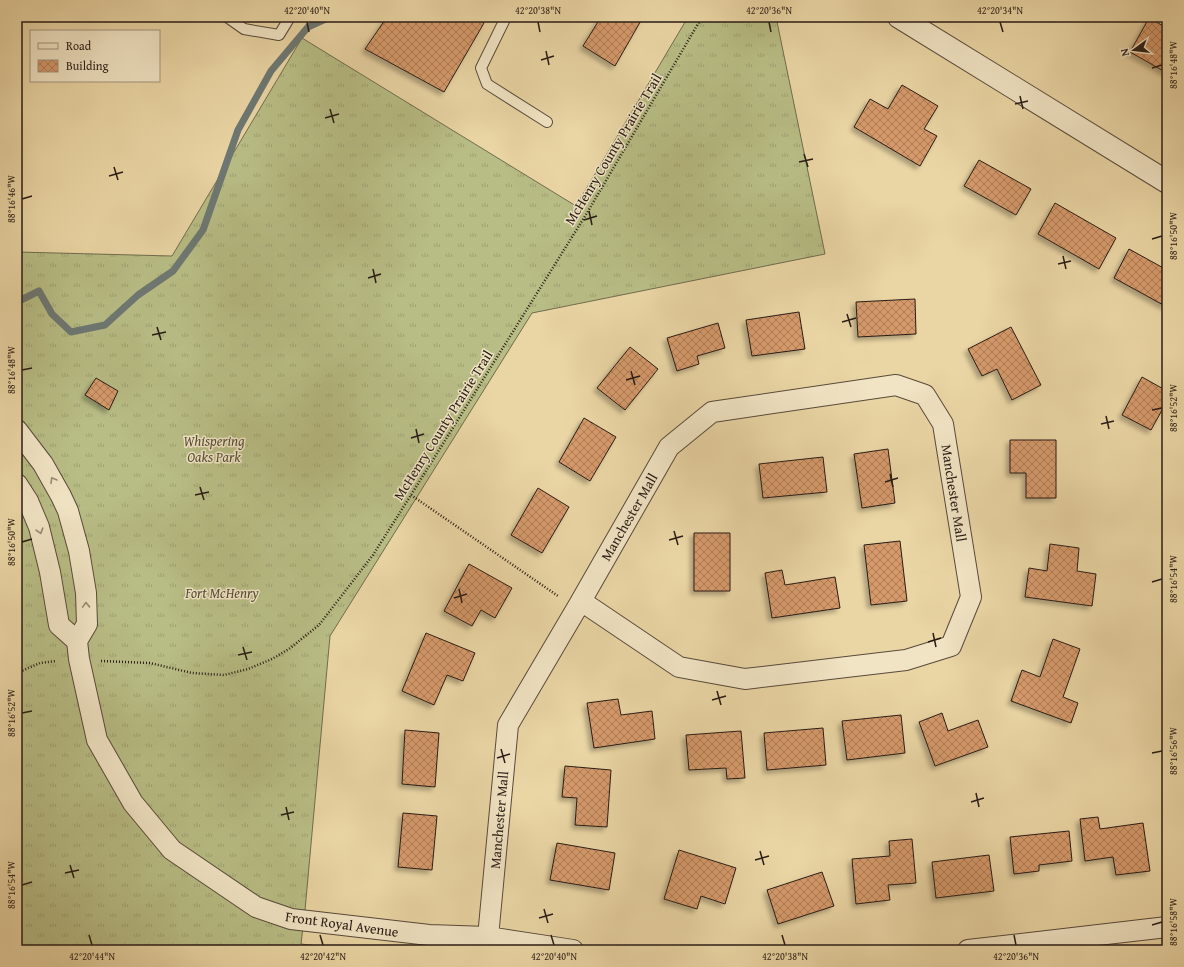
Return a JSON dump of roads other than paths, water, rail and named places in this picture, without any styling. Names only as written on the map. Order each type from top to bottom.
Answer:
[{"type":"street","points":[[899,17],[1167,182]]},
{"type":"street","name":"Manchester Mall","points":[[488,937],[508,725],[669,447],[712,412],[896,385],[925,395],[943,424],[971,597],[951,646],[906,660],[745,680],[678,667],[578,605]]},
{"type":"street","points":[[17,430],[43,464],[54,483],[68,511],[74,529],[80,551],[83,572],[87,624],[78,650]]},
{"type":"street","points":[[17,484],[28,502],[39,527],[50,572],[60,625],[78,650]]},
{"type":"street","name":"Front Royal Avenue","points":[[78,650],[97,740],[132,803],[172,850],[256,906],[291,919],[429,935],[488,937],[573,950]]},
{"type":"street","points":[[968,950],[1167,927]]},
{"type":"lane","points":[[227,17],[244,29],[279,35],[290,17]]},
{"type":"lane","points":[[506,17],[481,68],[487,84],[547,122]]},
{"type":"waterway","points":[[17,302],[39,291],[52,314],[71,332],[105,325],[138,295],[173,271],[203,230],[238,130],[271,71],[308,27],[330,17]]},
{"type":"park label","name":"Whispering Oaks Park","points":[[214,450]]},
{"type":"park label","name":"Fort McHenry","points":[[222,593]]}]
